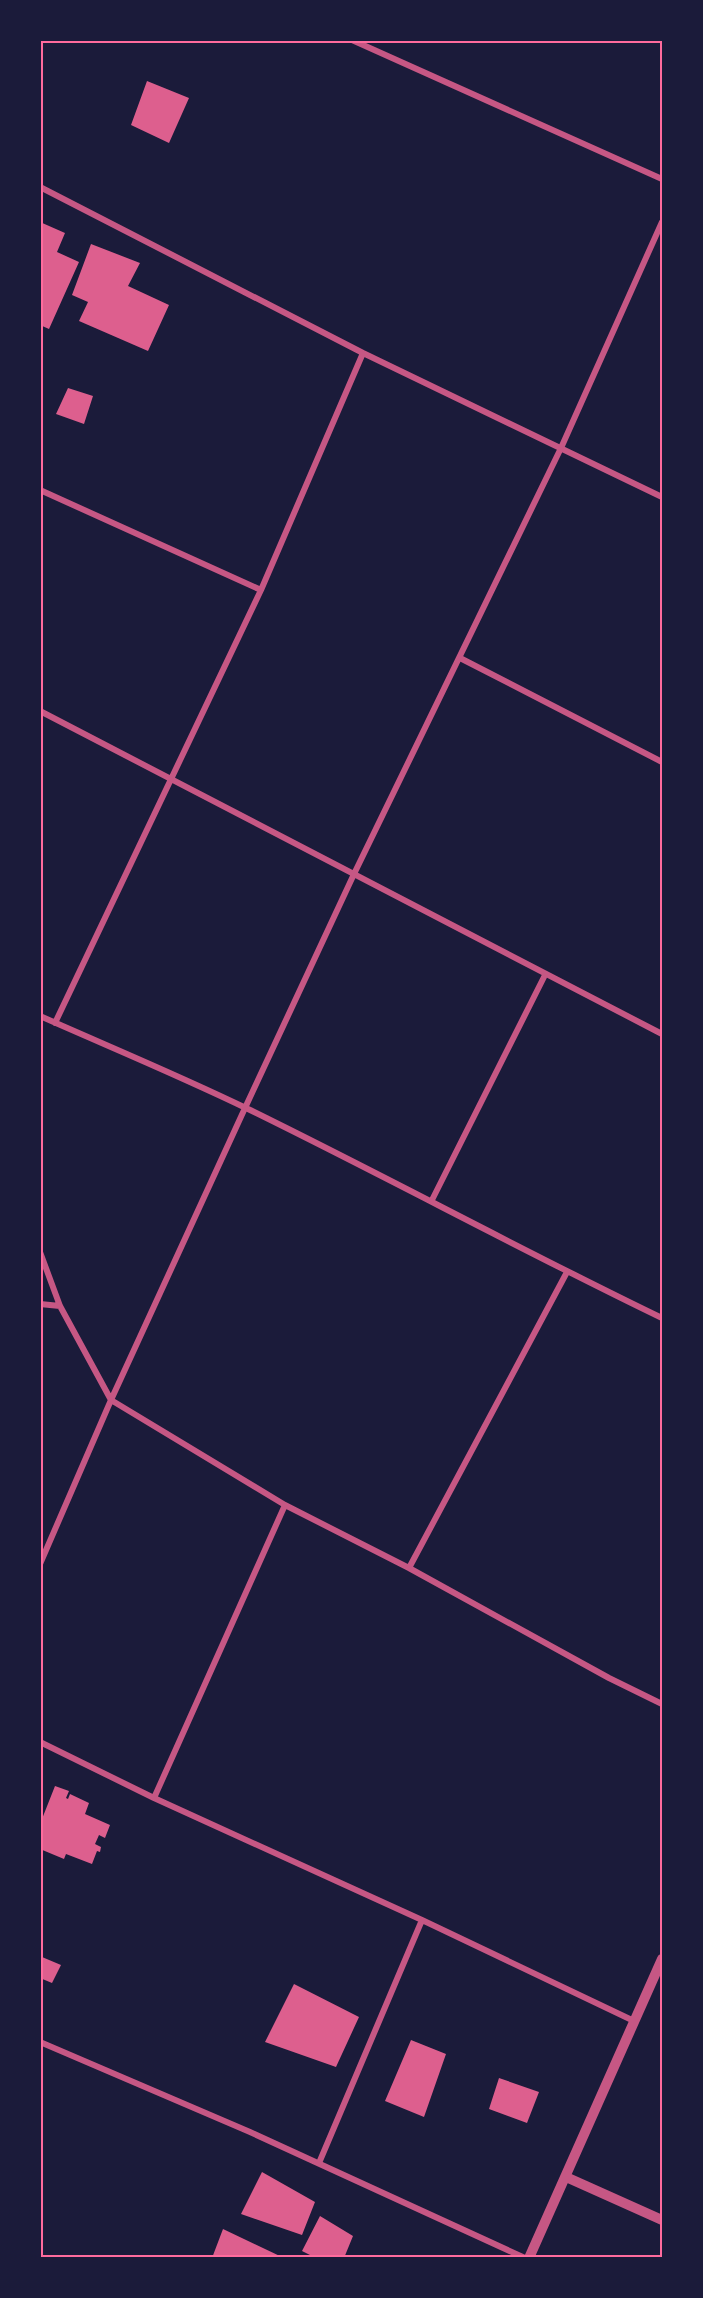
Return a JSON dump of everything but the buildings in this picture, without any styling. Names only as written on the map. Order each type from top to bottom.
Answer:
[{"type":"street","points":[[352,40],[663,179]]},
{"type":"street","points":[[40,187],[363,353],[663,497]]},
{"type":"street","points":[[40,1564],[111,1400],[245,1108],[354,874],[561,448],[663,222]]},
{"type":"street","points":[[55,1023],[261,590],[363,353]]},
{"type":"street","points":[[40,490],[261,590]]},
{"type":"street","points":[[460,658],[663,762]]},
{"type":"street","points":[[40,711],[545,975],[663,1034]]},
{"type":"street","points":[[432,1200],[545,975]]},
{"type":"street","points":[[40,1016],[245,1108],[432,1200],[567,1272],[663,1318]]},
{"type":"street","points":[[40,1252],[60,1306],[111,1400],[285,1505],[409,1568],[609,1678],[663,1704]]},
{"type":"street","points":[[409,1568],[567,1272]]},
{"type":"street","points":[[40,1304],[60,1306]]},
{"type":"street","points":[[154,1798],[285,1505]]},
{"type":"street","points":[[40,1742],[154,1798],[422,1920],[634,2022]]},
{"type":"street","points":[[319,2163],[422,1920]]},
{"type":"street","points":[[529,2258],[663,1959]]},
{"type":"street","points":[[40,2042],[319,2163],[525,2258]]},
{"type":"street","points":[[567,2177],[663,2220]]}]
